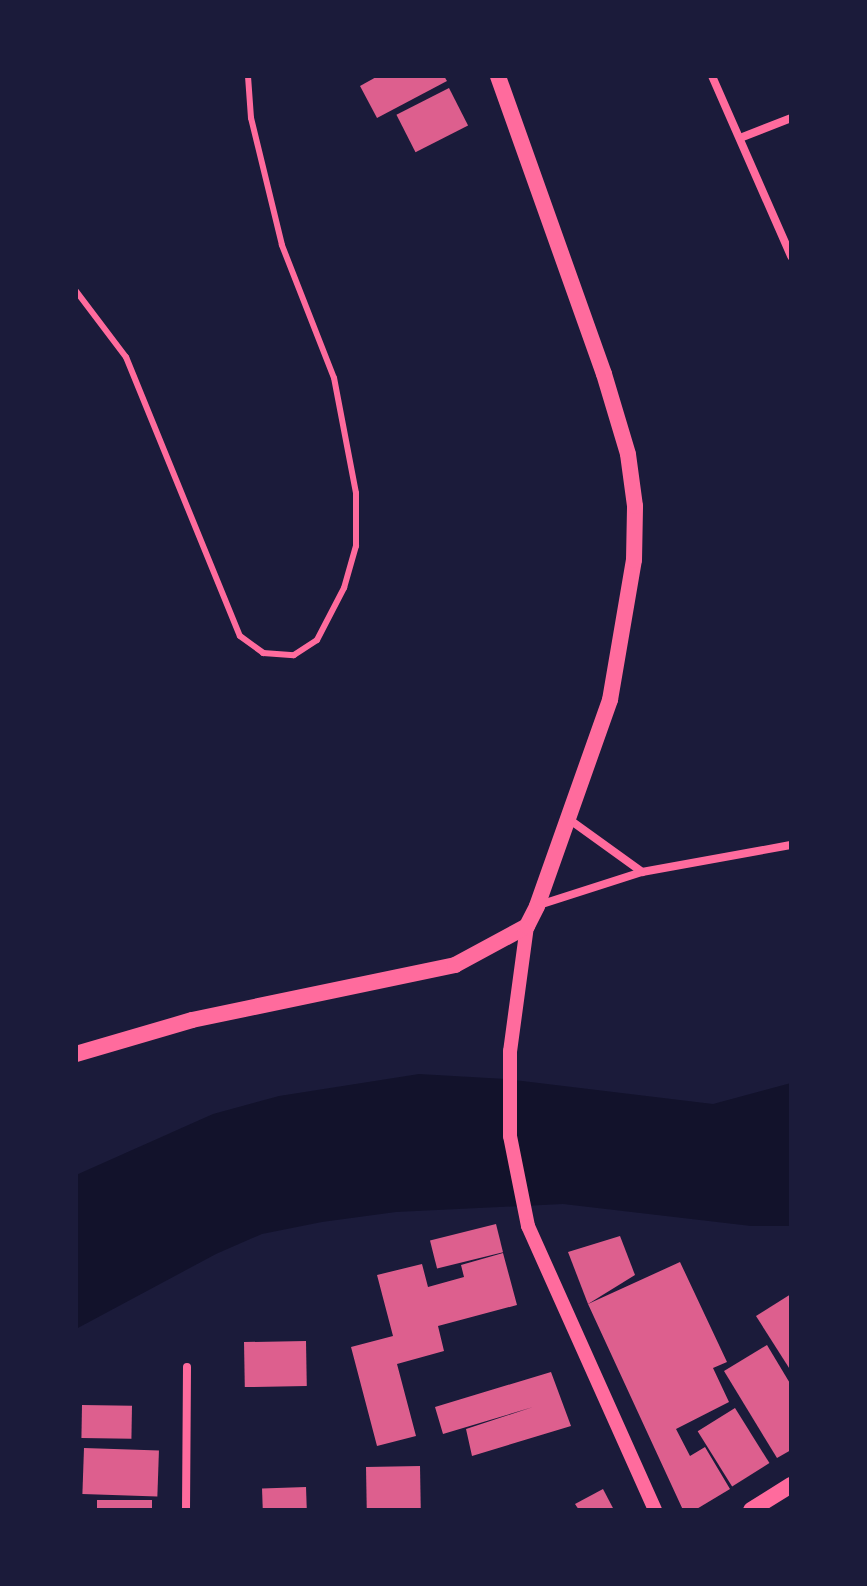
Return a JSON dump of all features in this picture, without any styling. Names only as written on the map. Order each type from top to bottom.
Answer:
[{"type":"main road","points":[[76,1054],[192,1020],[455,965],[527,926],[537,906],[610,700],[634,560],[635,506],[628,454],[604,374],[498,76]]},
{"type":"main road","points":[[751,1510],[791,1485]]},
{"type":"street","points":[[712,76],[791,256]]},
{"type":"street","points":[[740,138],[791,118]]},
{"type":"street","points":[[570,820],[642,872]]},
{"type":"street","points":[[537,906],[642,872],[791,845]]},
{"type":"street","points":[[527,926],[510,1051],[510,1136],[528,1226],[655,1510]]},
{"type":"street","points":[[186,1510],[187,1367]]},
{"type":"lane","points":[[76,291],[126,357],[240,636],[263,653],[294,655],[317,640],[339,600],[356,546],[356,493],[334,378],[278,230],[251,118],[248,76]]},
{"type":"shaded area","points":[[419,1074],[506,1079],[713,1104],[791,1083],[791,1226],[751,1226],[563,1204],[396,1212],[322,1222],[262,1234],[216,1254],[76,1329],[76,1175],[213,1114],[279,1096]]},
{"type":"building","points":[[378,76],[444,76],[447,81],[377,118],[360,86]]},
{"type":"building","points":[[449,88],[468,125],[415,152],[396,115]]},
{"type":"building","points":[[496,1224],[503,1252],[437,1269],[430,1240]]},
{"type":"building","points":[[620,1236],[635,1275],[588,1304],[568,1252]]},
{"type":"building","points":[[503,1253],[517,1305],[438,1326],[444,1351],[397,1364],[416,1436],[377,1446],[351,1347],[393,1336],[377,1275],[422,1264],[428,1287],[464,1277],[461,1265]]},
{"type":"building","points":[[680,1262],[727,1362],[713,1368],[729,1402],[676,1429],[690,1456],[705,1447],[730,1489],[695,1510],[683,1510],[588,1304]]},
{"type":"building","points":[[791,1294],[791,1371],[756,1316]]},
{"type":"building","points":[[306,1341],[307,1386],[245,1387],[244,1342]]},
{"type":"building","points":[[767,1345],[791,1385],[791,1450],[777,1458],[724,1371]]},
{"type":"building","points":[[551,1372],[571,1426],[472,1456],[466,1429],[533,1407],[443,1434],[435,1407]]},
{"type":"building","points":[[82,1405],[132,1406],[131,1439],[81,1438]]},
{"type":"building","points":[[735,1408],[769,1463],[732,1486],[698,1431]]},
{"type":"building","points":[[84,1448],[159,1451],[157,1497],[82,1494]]},
{"type":"building","points":[[420,1466],[421,1510],[367,1510],[366,1467]]},
{"type":"building","points":[[306,1487],[307,1510],[263,1510],[262,1489]]},
{"type":"building","points":[[603,1489],[614,1510],[579,1510],[575,1504]]},
{"type":"building","points":[[97,1500],[152,1500],[152,1510],[97,1510]]}]
